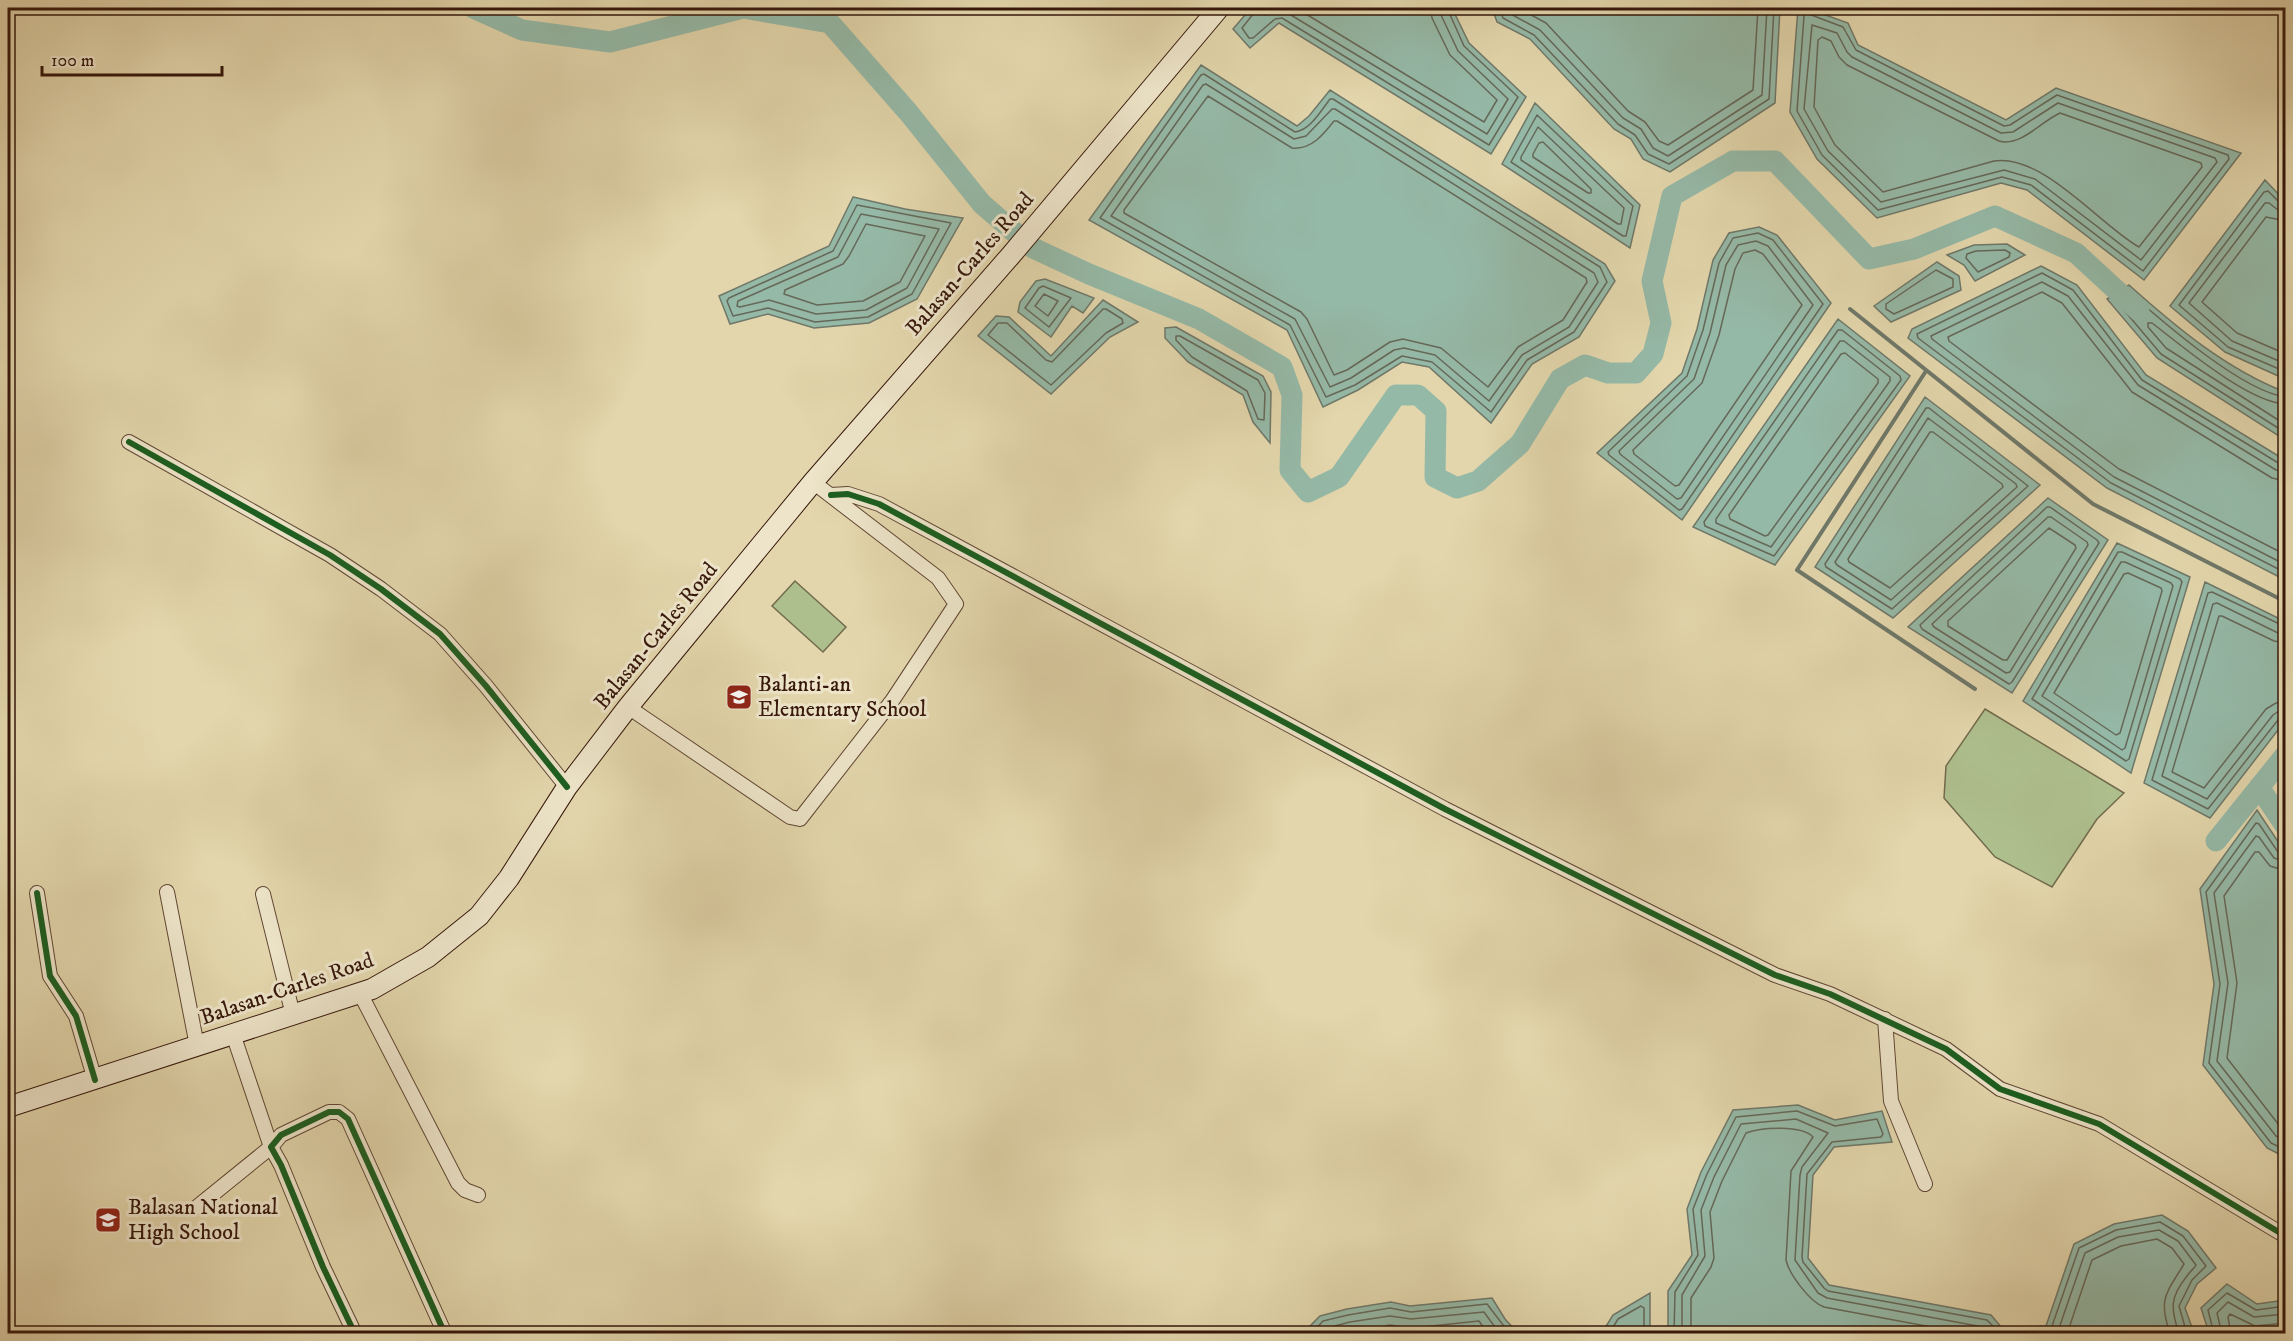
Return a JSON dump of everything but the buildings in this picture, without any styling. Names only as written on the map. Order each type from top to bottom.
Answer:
[{"type":"main road","name":"Balasan-Carles Road","points":[[8,1107],[372,989],[428,957],[479,916],[509,878],[567,787],[628,708],[813,482],[1012,254],[1219,8]]},
{"type":"street","points":[[129,442],[330,555],[381,589],[440,634],[486,686],[567,787]]},
{"type":"street","points":[[628,708],[790,818],[800,819],[892,701],[956,604],[938,578],[813,482]]},
{"type":"street","points":[[831,495],[848,494],[879,504],[1445,809],[1775,975],[1830,994],[1946,1049],[2000,1089],[2099,1124],[2282,1234]]},
{"type":"street","points":[[167,892],[197,1046]]},
{"type":"street","points":[[37,893],[50,976],[76,1016],[95,1080]]},
{"type":"street","points":[[263,894],[293,1015]]},
{"type":"street","points":[[360,993],[458,1183],[465,1190],[478,1195]]},
{"type":"street","points":[[1885,1019],[1891,1101],[1925,1184]]},
{"type":"street","points":[[233,1034],[271,1147],[355,1334]]},
{"type":"street","points":[[197,1207],[271,1147],[281,1135],[329,1112],[339,1112],[348,1119],[445,1334]]},
{"type":"shaded area","points":[[795,581],[846,627],[823,652],[772,606]]},
{"type":"shaded area","points":[[1985,709],[2124,793],[2097,819],[2052,887],[1995,857],[1944,798],[1946,766]]},
{"type":"water","points":[[1251,8],[1452,8],[1469,43],[1526,97],[1491,154],[1279,23],[1250,48],[1233,29]]},
{"type":"water","points":[[1492,8],[1780,8],[1775,103],[1670,172],[1643,159],[1631,139],[1614,129],[1530,39],[1497,22]]},
{"type":"water","points":[[1798,8],[1806,8],[1848,23],[1858,45],[2006,120],[2056,88],[2241,153],[2144,280],[2027,190],[2001,183],[1877,218],[1817,159],[1790,112]]},
{"type":"water","points":[[1201,65],[1297,126],[1309,116],[1330,90],[1605,264],[1615,281],[1579,337],[1532,364],[1491,423],[1429,367],[1402,362],[1358,390],[1323,407],[1287,330],[1089,220]]},
{"type":"water","points":[[1535,103],[1640,205],[1630,248],[1502,164]]},
{"type":"water","points":[[2265,180],[2285,201],[2285,379],[2225,352],[2170,306]]},
{"type":"water","points":[[853,197],[905,209],[963,218],[917,299],[869,323],[814,328],[768,314],[730,324],[719,296],[829,246]]},
{"type":"water","points":[[1759,227],[1777,235],[1831,303],[1682,520],[1597,453],[1682,373],[1697,329],[1713,260],[1729,233]]},
{"type":"water","points":[[2007,244],[2025,255],[1975,281],[1964,265],[1947,255],[1974,245]]},
{"type":"water","points":[[1937,262],[1959,276],[1961,290],[1891,322],[1874,306]]},
{"type":"water","points":[[2041,266],[2077,285],[2146,375],[2285,460],[2285,580],[2107,488],[1908,338],[1912,329]]},
{"type":"water","points":[[1045,279],[1094,298],[1083,313],[1072,306],[1051,337],[1018,312],[1020,302],[1036,281]]},
{"type":"water","points":[[2129,285],[2202,346],[2263,383],[2285,392],[2285,440],[2157,358],[2107,299]]},
{"type":"water","points":[[1103,300],[1138,322],[1110,337],[1051,394],[978,336],[996,316],[1009,317],[1051,356]]},
{"type":"water","points":[[1838,319],[1910,376],[1775,565],[1693,527]]},
{"type":"water","points":[[1176,327],[1263,376],[1271,392],[1270,443],[1253,422],[1243,395],[1188,362],[1165,338],[1165,328]]},
{"type":"water","points":[[1925,397],[2040,485],[1893,618],[1815,567]]},
{"type":"water","points":[[2048,498],[2108,540],[2012,693],[1908,627]]},
{"type":"water","points":[[2117,543],[2190,577],[2131,773],[2023,701]]},
{"type":"water","points":[[2205,582],[2286,622],[2285,721],[2210,818],[2144,783]]},
{"type":"water","points":[[2257,810],[2285,852],[2285,1157],[2267,1148],[2203,1065],[2214,984],[2200,889]]},
{"type":"water","points":[[1798,1105],[1835,1120],[1882,1111],[1892,1142],[1834,1147],[1813,1175],[1808,1258],[1829,1285],[1991,1315],[2002,1328],[2046,1326],[2074,1244],[2114,1224],[2162,1215],[2188,1231],[2216,1268],[2197,1284],[2185,1308],[2194,1333],[1668,1333],[1668,1291],[1692,1255],[1687,1209],[1701,1172],[1733,1110]]},
{"type":"water","points":[[2227,1284],[2257,1304],[2285,1300],[2285,1333],[2209,1333],[2201,1308]]},
{"type":"water","points":[[1650,1293],[1650,1333],[1599,1333],[1613,1315]]},
{"type":"water","points":[[1492,1298],[1505,1319],[1518,1333],[1298,1333],[1305,1331],[1320,1316],[1347,1309],[1391,1302],[1410,1306]]},
{"type":"waterway","points":[[473,8],[522,30],[610,42],[743,8],[830,23],[908,112],[982,204],[1033,248],[1089,274],[1199,319],[1282,367],[1292,395],[1290,470],[1308,492],[1339,477],[1396,395],[1418,395],[1436,411],[1435,477],[1457,488],[1478,481],[1520,444],[1560,379],[1585,365],[1608,373],[1636,373],[1653,354],[1661,323],[1652,281],[1672,196],[1733,161],[1775,161],[1869,259],[1914,249],[1995,216],[2076,253],[2139,311]]},
{"type":"waterway","points":[[1850,309],[2093,504],[2286,602]]},
{"type":"waterway","points":[[1926,371],[1797,570],[1975,689]]},
{"type":"waterway","points":[[2216,841],[2286,754]]},
{"type":"waterway","points":[[2259,787],[2286,827]]},
{"type":"cycle path","points":[[129,442],[330,555],[381,589],[440,634],[486,686],[567,787]]},
{"type":"cycle path","points":[[831,495],[848,494],[879,504],[1445,809],[1775,975],[1830,994],[1946,1049],[2000,1089],[2099,1124],[2282,1234]]},
{"type":"cycle path","points":[[37,893],[50,976],[76,1016],[95,1080]]},
{"type":"cycle path","points":[[355,1334],[271,1147],[281,1135],[329,1112],[339,1112],[348,1119],[445,1334]]},
{"type":"place","name":"Balanti-an Elementary School","points":[[739,697]]},
{"type":"place","name":"Balasan National High School","points":[[108,1220]]}]
